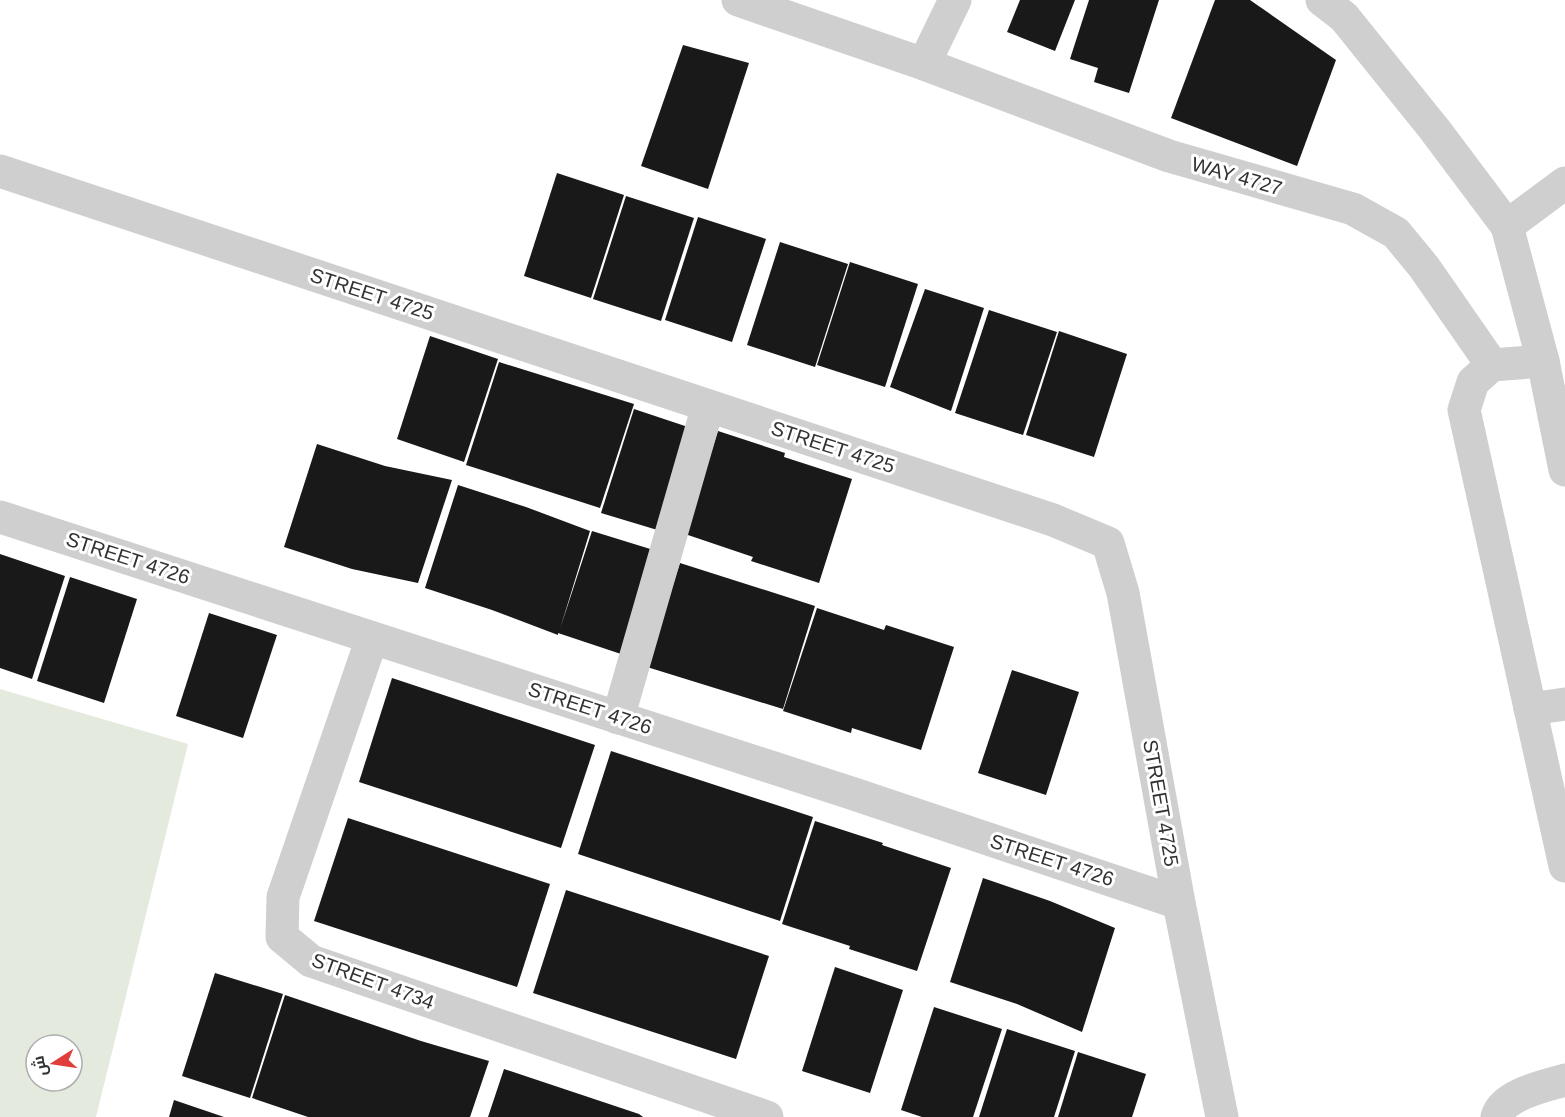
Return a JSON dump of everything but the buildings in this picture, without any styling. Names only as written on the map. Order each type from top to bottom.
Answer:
[{"type":"street","name":"WAY 4727","points":[[741,0],[924,64],[1169,156],[1353,209],[1396,233],[1424,267],[1492,365]]},
{"type":"street","points":[[924,64],[955,0]]},
{"type":"street","points":[[1343,6],[1507,226],[1543,361],[1565,470]]},
{"type":"street","name":"STREET 4725","points":[[0,171],[1053,520],[1108,543],[1123,593],[1179,903],[1222,1117]]},
{"type":"street","points":[[1507,226],[1565,183]]},
{"type":"street","points":[[1543,361],[1492,365],[1473,382],[1464,410],[1565,867]]},
{"type":"street","points":[[618,718],[708,406]]},
{"type":"street","name":"STREET 4726","points":[[0,517],[874,801],[1179,903]]},
{"type":"street","name":"STREET 4734","points":[[372,638],[283,897],[282,937],[311,961],[767,1117]]},
{"type":"street","points":[[1530,709],[1565,704]]},
{"type":"street","points":[[1497,1117],[1498,1112],[1513,1097],[1565,1080]]},
{"type":"shaded area","points":[[0,689],[188,744],[96,1117],[0,1117]]}]
